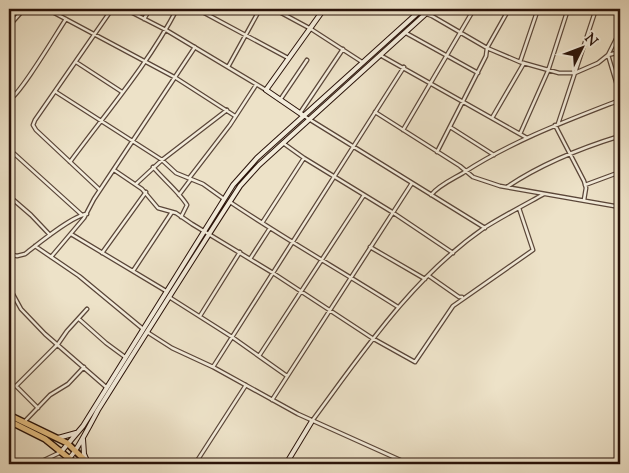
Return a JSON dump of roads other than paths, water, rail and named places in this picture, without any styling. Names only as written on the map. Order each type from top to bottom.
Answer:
[{"type":"highway","points":[[9,415],[67,443],[89,464]]},
{"type":"highway","points":[[9,421],[45,439],[75,464]]},
{"type":"main road","points":[[302,114],[266,90],[324,9]]},
{"type":"main road","points":[[60,452],[78,432],[125,357],[169,297],[240,186],[259,165],[430,9]]},
{"type":"main road","points":[[69,458],[76,451],[166,291],[233,185],[257,158],[302,114],[363,63],[421,10]]},
{"type":"main road","points":[[286,464],[312,421]]},
{"type":"main road","points":[[58,438],[78,432]]},
{"type":"main road","points":[[83,436],[83,446],[89,464]]},
{"type":"street","points":[[9,26],[24,9]]},
{"type":"street","points":[[47,9],[176,78],[235,116]]},
{"type":"street","points":[[100,190],[33,125],[112,9]]},
{"type":"street","points":[[125,9],[166,30],[266,90]]},
{"type":"street","points":[[144,19],[150,9]]},
{"type":"street","points":[[70,162],[144,62],[166,30],[177,9]]},
{"type":"street","points":[[197,9],[247,34],[288,58]]},
{"type":"street","points":[[228,67],[260,9]]},
{"type":"street","points":[[274,9],[311,29],[363,63]]},
{"type":"street","points":[[412,9],[421,10],[487,48],[548,71],[575,73],[598,63],[608,55],[620,52]]},
{"type":"street","points":[[403,130],[474,9]]},
{"type":"street","points":[[437,152],[478,73],[486,56],[487,48],[509,9]]},
{"type":"street","points":[[492,118],[522,62],[538,9]]},
{"type":"street","points":[[520,134],[548,71],[568,9]]},
{"type":"street","points":[[584,200],[585,185],[556,124],[596,9]]},
{"type":"street","points":[[614,9],[620,11]]},
{"type":"street","points":[[9,100],[22,87],[66,19]]},
{"type":"street","points":[[620,31],[608,55],[620,95]]},
{"type":"street","points":[[405,32],[478,73]]},
{"type":"street","points":[[51,257],[86,214],[195,47]]},
{"type":"street","points":[[343,49],[302,114],[485,228]]},
{"type":"street","points":[[380,55],[527,138]]},
{"type":"street","points":[[280,100],[307,60]]},
{"type":"street","points":[[76,62],[122,92]]},
{"type":"street","points":[[213,366],[404,67]]},
{"type":"street","points":[[179,195],[256,84]]},
{"type":"street","points":[[56,92],[162,160],[176,173],[203,184],[224,198]]},
{"type":"street","points":[[431,195],[466,171],[527,138],[556,124],[620,100]]},
{"type":"street","points":[[136,184],[153,167],[227,110]]},
{"type":"street","points":[[375,112],[473,177],[507,187],[620,207]]},
{"type":"street","points":[[450,127],[494,155]]},
{"type":"street","points":[[507,187],[569,154],[620,136]]},
{"type":"street","points":[[284,143],[304,158],[392,212],[453,253]]},
{"type":"street","points":[[9,148],[82,215]]},
{"type":"street","points":[[262,223],[304,158]]},
{"type":"street","points":[[153,167],[183,198],[187,205],[181,217]]},
{"type":"street","points":[[114,170],[146,192],[158,208],[172,212],[210,234],[372,338],[415,362],[452,306],[533,250],[519,208]]},
{"type":"street","points":[[585,185],[620,172]]},
{"type":"street","points":[[272,400],[329,309],[412,184]]},
{"type":"street","points":[[102,253],[146,192]]},
{"type":"street","points":[[312,421],[372,338],[428,276],[485,228],[544,194]]},
{"type":"street","points":[[259,356],[364,195]]},
{"type":"street","points":[[9,196],[50,235]]},
{"type":"street","points":[[230,202],[320,260],[399,307]]},
{"type":"street","points":[[133,272],[172,212]]},
{"type":"street","points":[[9,254],[22,255],[50,235],[86,214]]},
{"type":"street","points":[[250,258],[270,228]]},
{"type":"street","points":[[71,234],[166,291]]},
{"type":"street","points":[[35,246],[78,276],[145,330],[172,348],[213,366],[312,421],[409,464]]},
{"type":"street","points":[[370,247],[425,279]]},
{"type":"street","points":[[200,316],[240,252]]},
{"type":"street","points":[[428,276],[459,297],[464,297]]},
{"type":"street","points":[[9,286],[10,292],[21,309],[45,334],[106,387]]},
{"type":"street","points":[[169,297],[232,337],[287,376]]},
{"type":"street","points":[[16,386],[58,344],[67,331],[88,309]]},
{"type":"street","points":[[79,319],[125,357]]},
{"type":"street","points":[[24,422],[50,395],[68,384],[84,367]]},
{"type":"street","points":[[9,383],[16,386],[38,408]]},
{"type":"street","points":[[195,464],[246,385]]},
{"type":"street","points":[[36,464],[60,452]]}]
